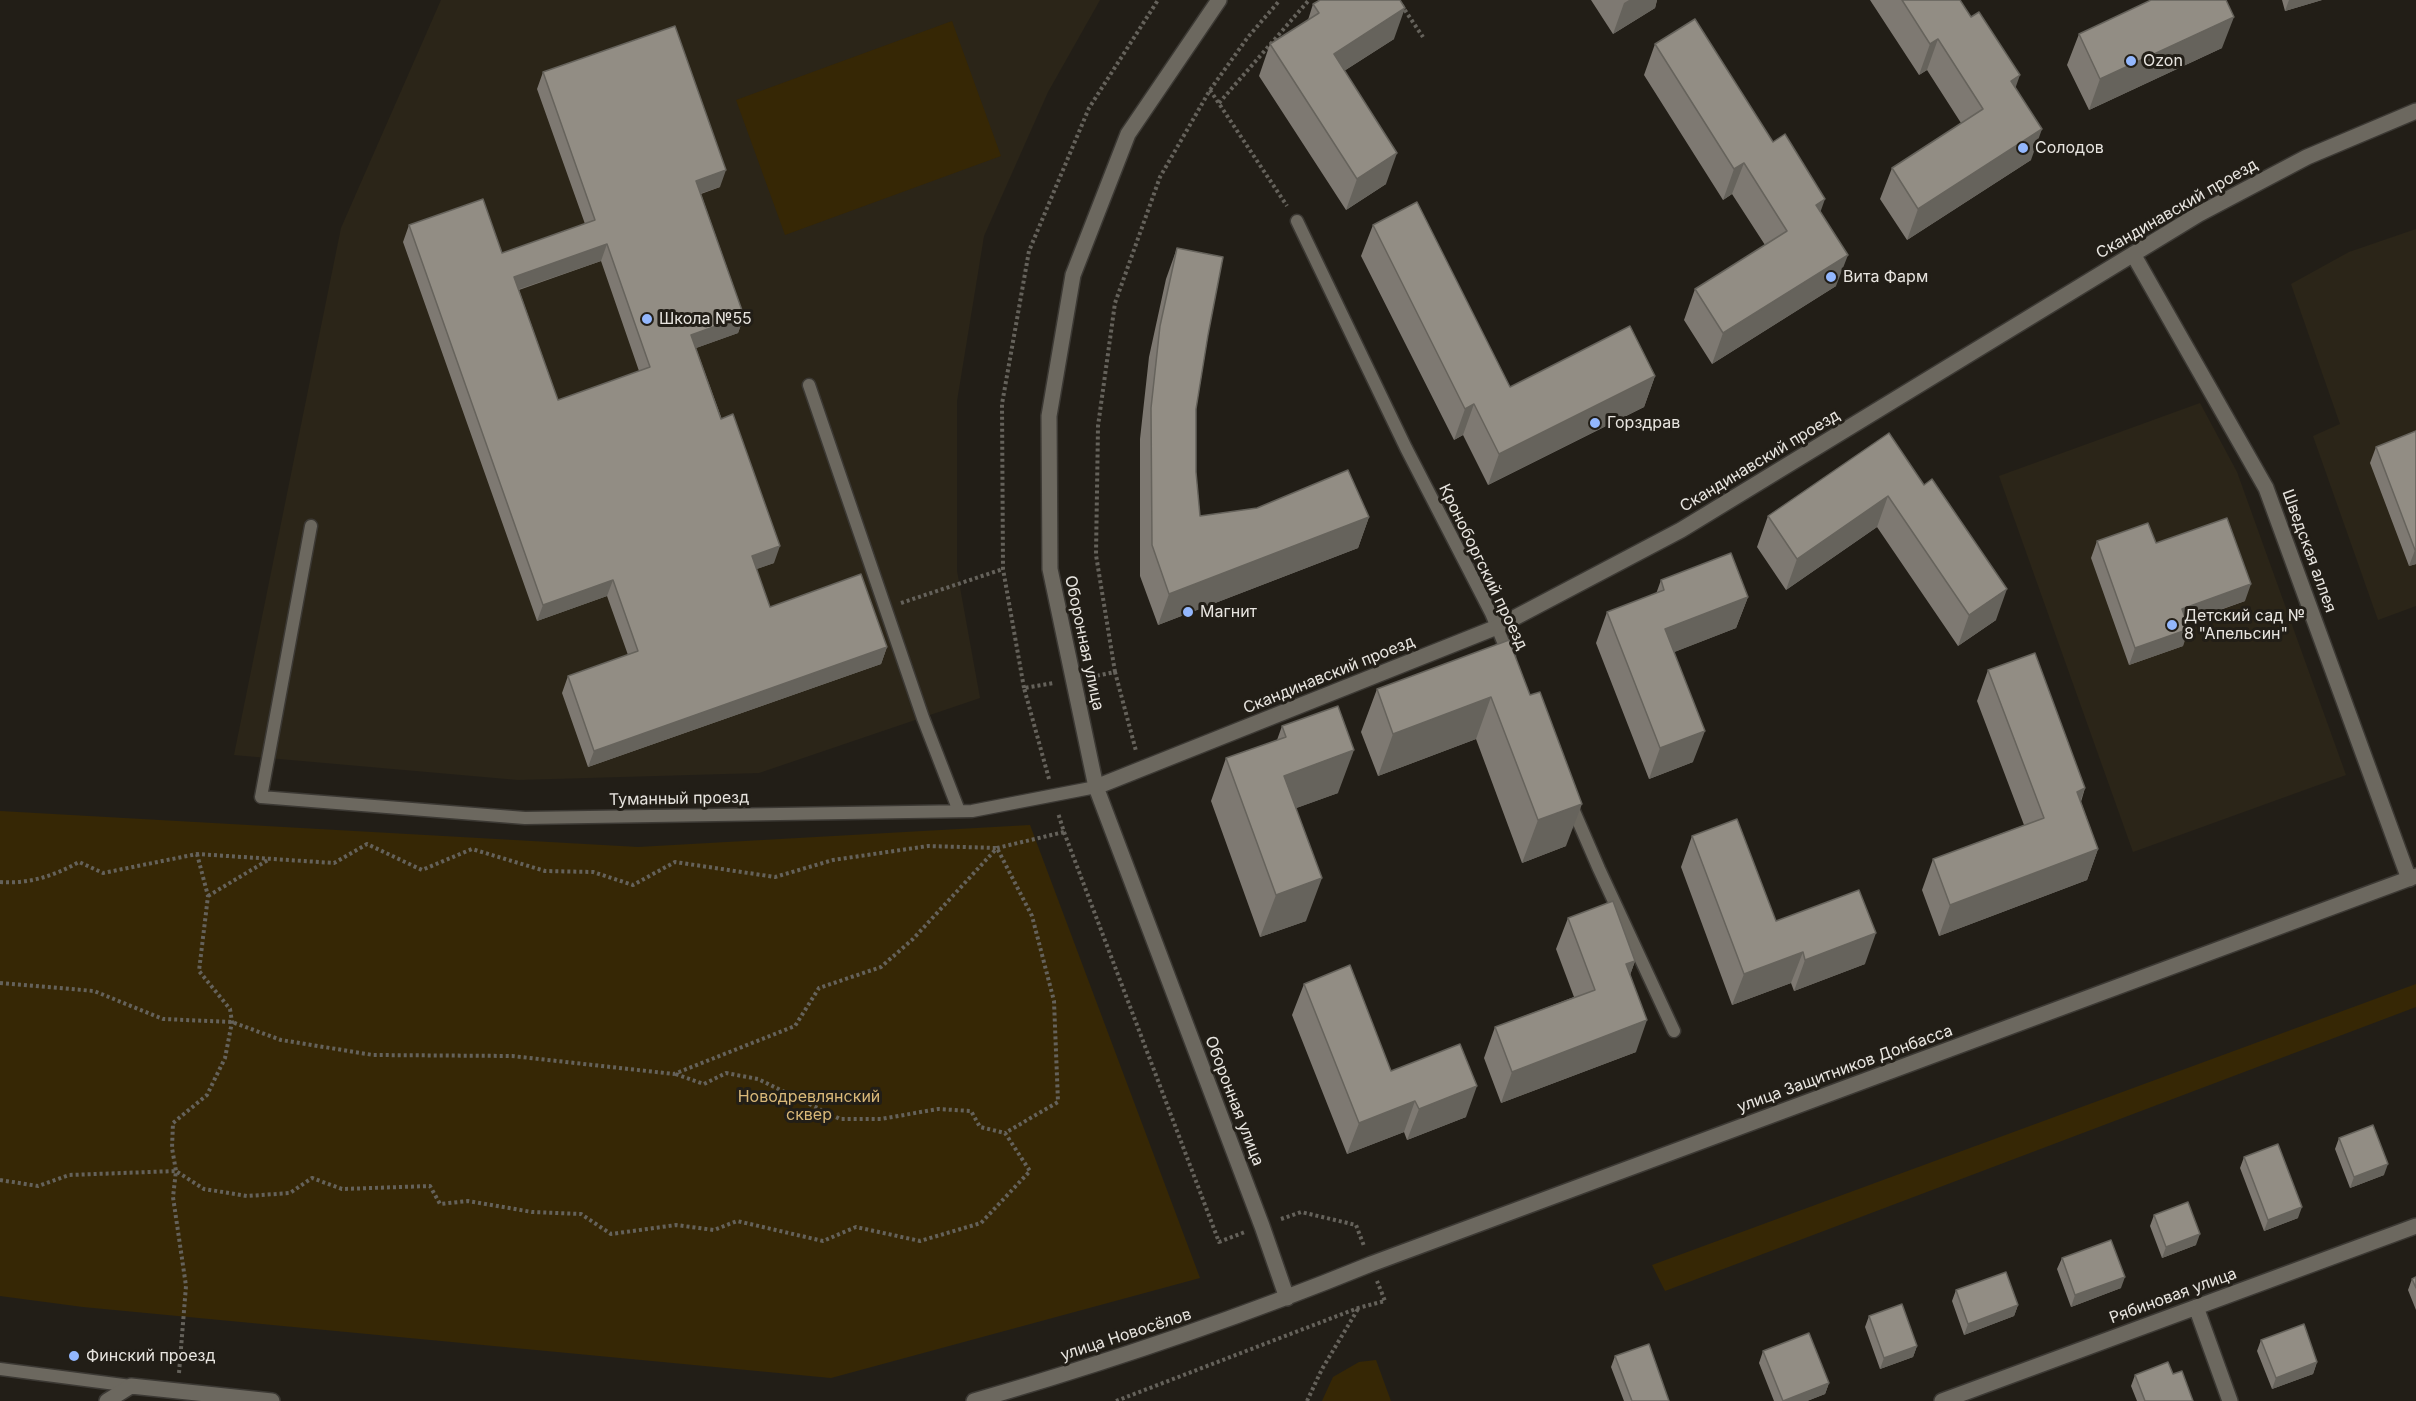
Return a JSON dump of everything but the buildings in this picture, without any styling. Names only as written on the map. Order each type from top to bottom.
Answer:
[{"type":"street","name":"Оборонная улица","points":[[1219,0],[1128,134],[1072,275],[1049,416],[1050,568],[1096,788],[1262,1226],[1287,1298]]},
{"type":"street","name":"Скандинавский проезд","points":[[1096,788],[1497,627],[1681,530],[2199,214],[2307,157],[2416,111]]},
{"type":"street","name":"Шведская аллея","points":[[2133,254],[2266,488],[2413,877]]},
{"type":"street","name":"улица Защитников Донбасса","points":[[1287,1298],[1371,1264],[2413,877]]},
{"type":"street","name":"Рябиновая улица","points":[[1942,1401],[2416,1226]]},
{"type":"street","name":"улица Новосёлов","points":[[974,1401],[1087,1368],[1287,1298]]},
{"type":"street","points":[[2196,1307],[2230,1401]]},
{"type":"street","points":[[107,1401],[130,1386],[272,1401]]},
{"type":"lane","name":"Кроноборгский проезд","points":[[1298,221],[1406,448],[1497,627],[1516,671]]},
{"type":"lane","points":[[809,385],[923,718],[959,811]]},
{"type":"lane","name":"Туманный проезд","points":[[311,526],[261,797],[525,818],[959,811],[1096,788]]},
{"type":"lane","points":[[1566,792],[1674,1030]]},
{"type":"lane","points":[[0,1369],[130,1386]]},
{"type":"path","points":[[1147,749],[1136,753],[1115,672],[1096,555],[1098,426],[1115,303],[1160,177],[1210,90],[1248,37],[1280,0]]},
{"type":"path","points":[[1219,104],[1309,0]]},
{"type":"path","points":[[1398,0],[1423,37]]},
{"type":"path","points":[[1210,90],[1298,221]]},
{"type":"path","points":[[886,609],[1003,569]]},
{"type":"path","points":[[1115,672],[1024,688],[1064,832],[1219,1242],[1301,1212],[1356,1225],[1385,1301],[1358,1308],[1116,1401]]},
{"type":"path","points":[[0,882],[19,883],[59,873],[79,862],[103,873],[196,854],[334,863],[367,844],[422,870],[472,849],[508,862],[545,871],[593,872],[633,885],[675,861],[775,877],[833,860],[928,846],[997,848],[1064,832]]},
{"type":"path","points":[[674,1074],[795,1026],[819,988],[881,967],[913,939],[997,848]]},
{"type":"path","points":[[997,848],[1032,916],[1054,1001],[1058,1102],[1005,1134]]},
{"type":"path","points":[[177,1392],[186,1287],[173,1197],[176,1171],[172,1149],[173,1122],[207,1095],[225,1058],[232,1022],[230,1009],[199,971],[208,896],[196,854]]},
{"type":"path","points":[[208,896],[268,860]]},
{"type":"path","points":[[0,983],[94,992],[163,1019],[232,1022],[281,1040],[372,1055],[512,1056],[674,1074],[704,1084],[726,1073],[758,1079],[840,1119],[881,1119],[938,1109],[971,1111],[980,1126],[1005,1134],[1030,1171],[981,1223],[920,1241],[856,1227],[823,1241],[737,1221],[714,1230],[676,1225],[611,1233],[581,1214],[532,1212],[468,1201],[440,1204],[430,1186],[342,1189],[312,1178],[290,1193],[247,1196],[204,1189],[176,1171],[69,1176],[38,1186],[0,1180]]},
{"type":"path","points":[[1307,1401],[1322,1369],[1358,1308]]},
{"type":"shaded area","name":"Школа №55","points":[[441,0],[1100,0],[1048,92],[984,236],[957,401],[957,571],[980,698],[759,773],[518,780],[234,755],[341,228]]},
{"type":"shaded area","points":[[2416,229],[2416,606],[2378,620],[2313,436],[2340,424],[2291,284],[2349,252]]},
{"type":"shaded area","name":"Детский сад № 8 \"Апельсин\"","points":[[2200,403],[2237,472],[2346,775],[2133,852],[1999,476]]},
{"type":"green space","points":[[952,21],[1001,156],[785,235],[736,100]]},
{"type":"green space","name":"Новодревлянский сквер","points":[[0,811],[638,847],[1030,825],[1200,1278],[831,1378],[83,1307],[0,1296]]},
{"type":"green space","points":[[2416,984],[2416,1007],[1665,1291],[1652,1265]]},
{"type":"green space","points":[[1376,1360],[1391,1401],[1322,1401],[1333,1377],[1359,1362]]},
{"type":"place","name":"Ozon","points":[[2131,61]]},
{"type":"place","name":"Солодов","points":[[2023,148]]},
{"type":"place","name":"Вита Фарм","points":[[1831,277]]},
{"type":"place","name":"Школа №55","points":[[647,319]]},
{"type":"place","name":"Горздрав","points":[[1595,423]]},
{"type":"place","name":"Магнит","points":[[1188,612]]},
{"type":"place","name":"Детский сад № 8 \"Апельсин\"","points":[[2172,625]]},
{"type":"place","name":"Финский проезд","points":[[74,1356]]}]
